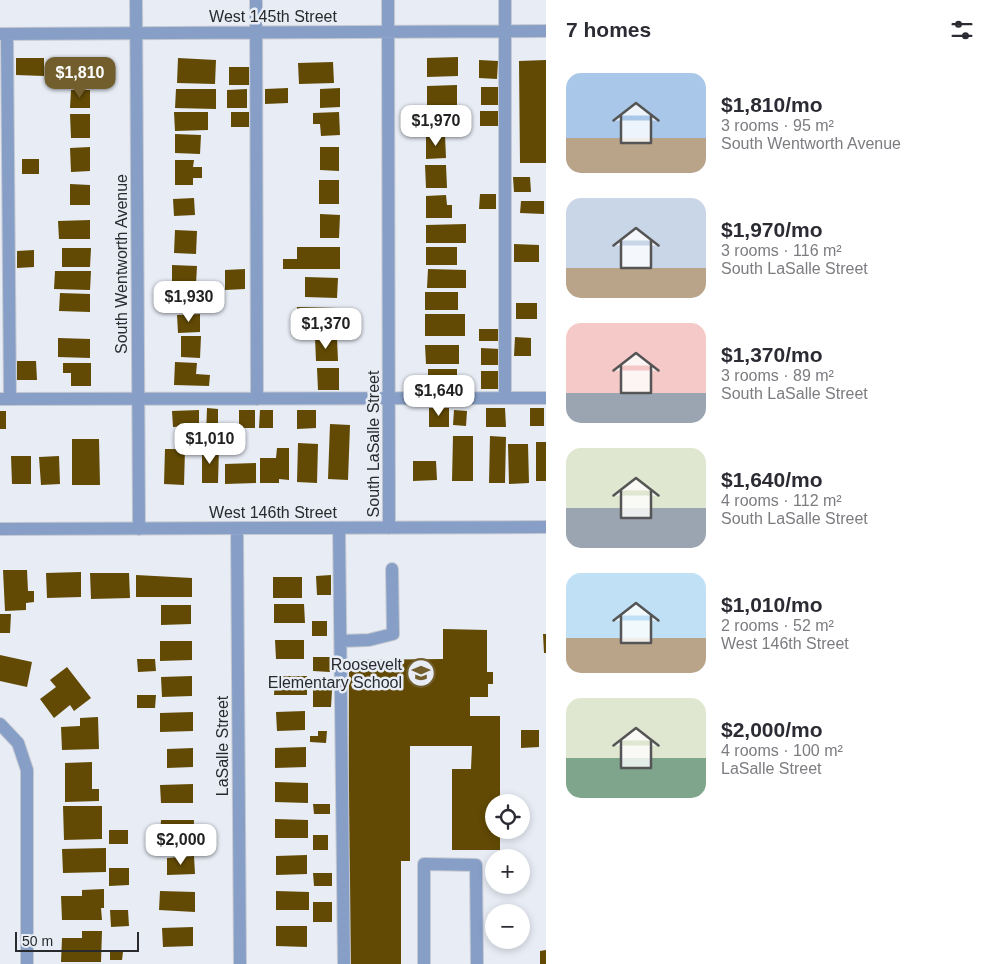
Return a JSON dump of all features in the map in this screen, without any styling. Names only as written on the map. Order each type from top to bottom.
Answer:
[{"type":"street","name":"South Wentworth Avenue","points":[[136,0],[138,529]]},
{"type":"street","points":[[256,0],[257,398]]},
{"type":"street","name":"South LaSalle Street","points":[[388,0],[389,528]]},
{"type":"street","points":[[504,398],[505,0]]},
{"type":"street","name":"West 145th Street","points":[[3,34],[546,31]]},
{"type":"street","points":[[3,34],[5,398],[546,398]]},
{"type":"street","name":"West 146th Street","points":[[0,530],[546,527]]},
{"type":"street","name":"LaSalle Street","points":[[237,528],[240,964]]},
{"type":"street","points":[[340,528],[344,964]]},
{"type":"street","points":[[341,641],[369,640],[393,634],[392,569]]},
{"type":"street","points":[[0,724],[18,744],[27,770],[27,964]]},
{"type":"street","points":[[424,964],[424,864],[476,865],[477,964]]},
{"type":"building","points":[[458,57],[458,76],[427,77],[427,58]]},
{"type":"building","points":[[16,58],[44,58],[44,76],[16,75]]},
{"type":"building","points":[[178,58],[216,60],[215,84],[177,83]]},
{"type":"building","points":[[479,60],[498,61],[497,79],[479,78]]},
{"type":"building","points":[[546,60],[546,163],[520,163],[519,61]]},
{"type":"building","points":[[333,62],[334,83],[299,84],[298,63]]},
{"type":"building","points":[[57,63],[95,64],[95,76],[90,76],[89,84],[57,83]]},
{"type":"building","points":[[229,67],[249,67],[249,85],[229,85]]},
{"type":"building","points":[[457,85],[457,105],[427,105],[427,86]]},
{"type":"building","points":[[481,87],[498,87],[498,105],[481,105]]},
{"type":"building","points":[[288,88],[288,103],[265,104],[265,89]]},
{"type":"building","points":[[340,88],[340,107],[320,108],[320,89]]},
{"type":"building","points":[[176,89],[216,89],[216,109],[175,108]]},
{"type":"building","points":[[247,89],[247,108],[227,108],[227,90]]},
{"type":"building","points":[[71,90],[90,90],[90,108],[70,108]]},
{"type":"building","points":[[425,110],[455,111],[454,130],[425,130]]},
{"type":"building","points":[[480,111],[498,111],[498,126],[480,126]]},
{"type":"building","points":[[174,112],[208,112],[208,130],[175,131]]},
{"type":"building","points":[[231,112],[249,112],[249,127],[231,127]]},
{"type":"building","points":[[339,112],[340,135],[321,136],[320,124],[313,124],[313,113]]},
{"type":"building","points":[[70,114],[90,114],[90,138],[71,138]]},
{"type":"building","points":[[175,134],[201,135],[200,154],[175,153]]},
{"type":"building","points":[[445,135],[446,158],[426,159],[426,136]]},
{"type":"building","points":[[90,147],[90,171],[71,172],[70,148]]},
{"type":"building","points":[[320,147],[339,147],[339,171],[320,170]]},
{"type":"building","points":[[22,159],[39,159],[39,174],[22,174]]},
{"type":"building","points":[[175,160],[194,160],[193,167],[202,167],[202,178],[193,178],[193,185],[175,185]]},
{"type":"building","points":[[425,165],[446,165],[447,188],[426,188]]},
{"type":"building","points":[[513,177],[530,177],[531,192],[514,192]]},
{"type":"building","points":[[319,180],[339,180],[339,204],[319,204]]},
{"type":"building","points":[[70,184],[90,185],[90,205],[70,205]]},
{"type":"building","points":[[480,194],[496,194],[496,209],[479,209]]},
{"type":"building","points":[[446,195],[447,205],[452,205],[452,218],[426,218],[426,196]]},
{"type":"building","points":[[194,198],[195,215],[174,216],[173,199]]},
{"type":"building","points":[[521,201],[544,201],[544,214],[520,213]]},
{"type":"building","points":[[320,214],[340,215],[339,238],[320,238]]},
{"type":"building","points":[[90,220],[90,239],[59,239],[58,221]]},
{"type":"building","points":[[466,224],[466,243],[426,243],[426,225]]},
{"type":"building","points":[[175,230],[197,231],[196,254],[174,253]]},
{"type":"building","points":[[514,244],[539,245],[539,262],[514,262]]},
{"type":"building","points":[[297,247],[340,247],[340,269],[283,269],[283,259],[297,259]]},
{"type":"building","points":[[426,247],[457,247],[457,265],[426,265]]},
{"type":"building","points":[[62,248],[91,248],[90,267],[62,267]]},
{"type":"building","points":[[34,250],[34,267],[17,268],[17,251]]},
{"type":"building","points":[[172,265],[197,266],[196,284],[172,283]]},
{"type":"building","points":[[245,269],[245,289],[225,290],[225,270]]},
{"type":"building","points":[[428,269],[466,270],[466,288],[427,288]]},
{"type":"building","points":[[55,271],[91,271],[90,290],[54,289]]},
{"type":"building","points":[[305,277],[338,278],[337,298],[305,297]]},
{"type":"building","points":[[425,292],[458,292],[458,310],[425,310]]},
{"type":"building","points":[[60,293],[90,294],[90,312],[59,311]]},
{"type":"building","points":[[176,296],[196,296],[196,312],[176,312]]},
{"type":"building","points":[[516,303],[537,303],[537,319],[516,319]]},
{"type":"building","points":[[297,307],[339,308],[339,328],[297,327]]},
{"type":"building","points":[[200,314],[200,332],[178,333],[177,315]]},
{"type":"building","points":[[425,314],[465,314],[465,336],[425,336]]},
{"type":"building","points":[[479,329],[499,329],[498,341],[479,341]]},
{"type":"building","points":[[181,336],[201,336],[200,358],[181,357]]},
{"type":"building","points":[[515,337],[531,338],[531,356],[514,356]]},
{"type":"building","points":[[58,338],[90,339],[90,358],[58,357]]},
{"type":"building","points":[[315,338],[337,338],[338,361],[316,361]]},
{"type":"building","points":[[425,345],[459,345],[459,364],[426,364]]},
{"type":"building","points":[[481,348],[500,349],[500,365],[481,365]]},
{"type":"building","points":[[17,361],[36,361],[37,380],[17,380]]},
{"type":"building","points":[[175,362],[197,363],[196,374],[210,375],[209,386],[174,385]]},
{"type":"building","points":[[63,363],[91,363],[91,386],[71,386],[71,373],[63,373]]},
{"type":"building","points":[[317,368],[339,368],[339,390],[318,390]]},
{"type":"building","points":[[428,369],[457,369],[457,389],[431,390],[431,381],[428,381]]},
{"type":"building","points":[[481,371],[498,371],[498,389],[481,389]]},
{"type":"building","points":[[207,408],[218,409],[218,436],[206,436]]},
{"type":"building","points":[[429,408],[449,408],[449,427],[429,427]]},
{"type":"building","points":[[486,408],[505,408],[506,427],[486,427]]},
{"type":"building","points":[[530,408],[544,408],[544,426],[530,426]]},
{"type":"building","points":[[199,410],[199,425],[173,427],[172,411]]},
{"type":"building","points":[[239,410],[255,410],[255,428],[239,428]]},
{"type":"building","points":[[260,410],[273,410],[273,428],[259,428]]},
{"type":"building","points":[[297,410],[316,410],[316,428],[297,429]]},
{"type":"building","points":[[454,410],[467,411],[466,426],[453,425]]},
{"type":"building","points":[[0,411],[6,411],[6,429],[0,429]]},
{"type":"building","points":[[330,424],[350,425],[348,480],[328,479]]},
{"type":"building","points":[[453,436],[473,436],[473,481],[452,481]]},
{"type":"building","points":[[490,436],[506,437],[505,483],[489,483]]},
{"type":"building","points":[[72,439],[99,439],[100,485],[72,485]]},
{"type":"building","points":[[536,442],[546,442],[546,481],[536,481]]},
{"type":"building","points":[[298,443],[318,444],[317,483],[297,482]]},
{"type":"building","points":[[508,444],[528,444],[529,483],[509,484]]},
{"type":"building","points":[[202,447],[219,447],[218,483],[202,483]]},
{"type":"building","points":[[277,448],[289,448],[289,480],[279,479],[279,483],[260,483],[260,458],[276,458]]},
{"type":"building","points":[[165,449],[185,449],[184,485],[164,484]]},
{"type":"building","points":[[11,456],[31,456],[31,484],[12,484]]},
{"type":"building","points":[[59,456],[60,484],[41,485],[39,457]]},
{"type":"building","points":[[413,461],[436,461],[437,480],[413,481]]},
{"type":"building","points":[[256,463],[256,483],[225,484],[225,464]]},
{"type":"building","points":[[3,570],[27,570],[28,591],[34,591],[34,602],[26,603],[26,610],[5,611]]},
{"type":"building","points":[[81,572],[81,597],[47,598],[46,573]]},
{"type":"building","points":[[90,573],[129,573],[130,598],[91,599]]},
{"type":"building","points":[[136,575],[192,578],[192,597],[136,597]]},
{"type":"building","points":[[331,575],[331,595],[317,595],[316,576]]},
{"type":"building","points":[[273,577],[302,577],[302,598],[273,598]]},
{"type":"building","points":[[274,604],[304,604],[305,623],[274,623]]},
{"type":"building","points":[[161,605],[191,605],[191,624],[161,625]]},
{"type":"building","points":[[0,614],[11,614],[10,633],[0,633]]},
{"type":"building","points":[[312,621],[327,621],[327,636],[312,636]]},
{"type":"building","points":[[443,629],[487,630],[487,672],[493,672],[493,684],[488,684],[488,697],[470,697],[470,716],[500,716],[500,794],[485,794],[485,839],[500,839],[500,849],[452,850],[452,769],[471,769],[472,746],[410,746],[410,861],[401,861],[401,964],[348,964],[349,660],[443,659]]},
{"type":"building","points":[[543,634],[546,634],[546,653],[544,653]]},
{"type":"building","points":[[275,640],[304,640],[304,659],[276,659]]},
{"type":"building","points":[[160,641],[192,641],[192,660],[160,661]]},
{"type":"building","points":[[0,655],[32,662],[27,687],[0,681]]},
{"type":"building","points":[[313,657],[331,657],[330,672],[313,671]]},
{"type":"building","points":[[137,659],[155,659],[156,671],[138,672]]},
{"type":"building","points":[[67,667],[91,698],[74,711],[70,705],[54,718],[40,699],[56,687],[50,680]]},
{"type":"building","points":[[192,676],[192,696],[162,697],[161,677]]},
{"type":"building","points":[[275,676],[307,676],[307,695],[274,695]]},
{"type":"building","points":[[313,690],[332,690],[331,707],[313,707]]},
{"type":"building","points":[[137,695],[156,695],[155,708],[137,708]]},
{"type":"building","points":[[305,711],[305,730],[277,731],[276,712]]},
{"type":"building","points":[[193,712],[193,731],[160,732],[160,713]]},
{"type":"building","points":[[98,717],[99,749],[62,750],[61,727],[80,726],[80,718]]},
{"type":"building","points":[[521,730],[539,730],[539,747],[521,748]]},
{"type":"building","points":[[318,731],[327,731],[326,743],[310,742],[310,736],[318,736]]},
{"type":"building","points":[[306,747],[306,767],[275,768],[275,748]]},
{"type":"building","points":[[193,748],[193,767],[167,768],[167,749]]},
{"type":"building","points":[[92,762],[92,789],[99,789],[99,801],[65,802],[65,763]]},
{"type":"building","points":[[275,782],[308,783],[308,803],[275,802]]},
{"type":"building","points":[[193,784],[193,803],[161,803],[160,785]]},
{"type":"building","points":[[313,804],[330,804],[330,814],[314,814]]},
{"type":"building","points":[[63,806],[102,806],[102,839],[64,840]]},
{"type":"building","points":[[275,819],[308,820],[308,838],[275,838]]},
{"type":"building","points":[[161,820],[194,820],[193,850],[176,850],[176,840],[160,839]]},
{"type":"building","points":[[109,830],[128,830],[128,844],[109,844]]},
{"type":"building","points":[[313,835],[328,835],[328,850],[313,850]]},
{"type":"building","points":[[106,848],[106,872],[63,873],[62,849]]},
{"type":"building","points":[[307,855],[307,874],[276,875],[276,856]]},
{"type":"building","points":[[194,856],[195,874],[167,875],[167,858]]},
{"type":"building","points":[[109,868],[129,868],[129,885],[109,886]]},
{"type":"building","points":[[313,873],[332,873],[332,886],[314,886]]},
{"type":"building","points":[[104,889],[104,908],[101,908],[102,920],[62,920],[61,896],[82,896],[82,890]]},
{"type":"building","points":[[160,891],[195,892],[195,912],[159,910]]},
{"type":"building","points":[[276,891],[309,892],[309,910],[276,910]]},
{"type":"building","points":[[313,902],[332,902],[332,922],[313,922]]},
{"type":"building","points":[[110,910],[128,910],[129,926],[111,927]]},
{"type":"building","points":[[276,926],[307,926],[307,947],[276,946]]},
{"type":"building","points":[[193,927],[193,946],[163,947],[162,928]]},
{"type":"building","points":[[82,931],[102,931],[101,962],[61,962],[62,938],[82,938]]},
{"type":"building","points":[[546,950],[546,964],[540,964],[540,951]]},
{"type":"building","points":[[110,952],[123,952],[122,960],[110,960]]},
{"type":"place","name":"Roosevelt Elementary School","points":[[421,673]]}]
